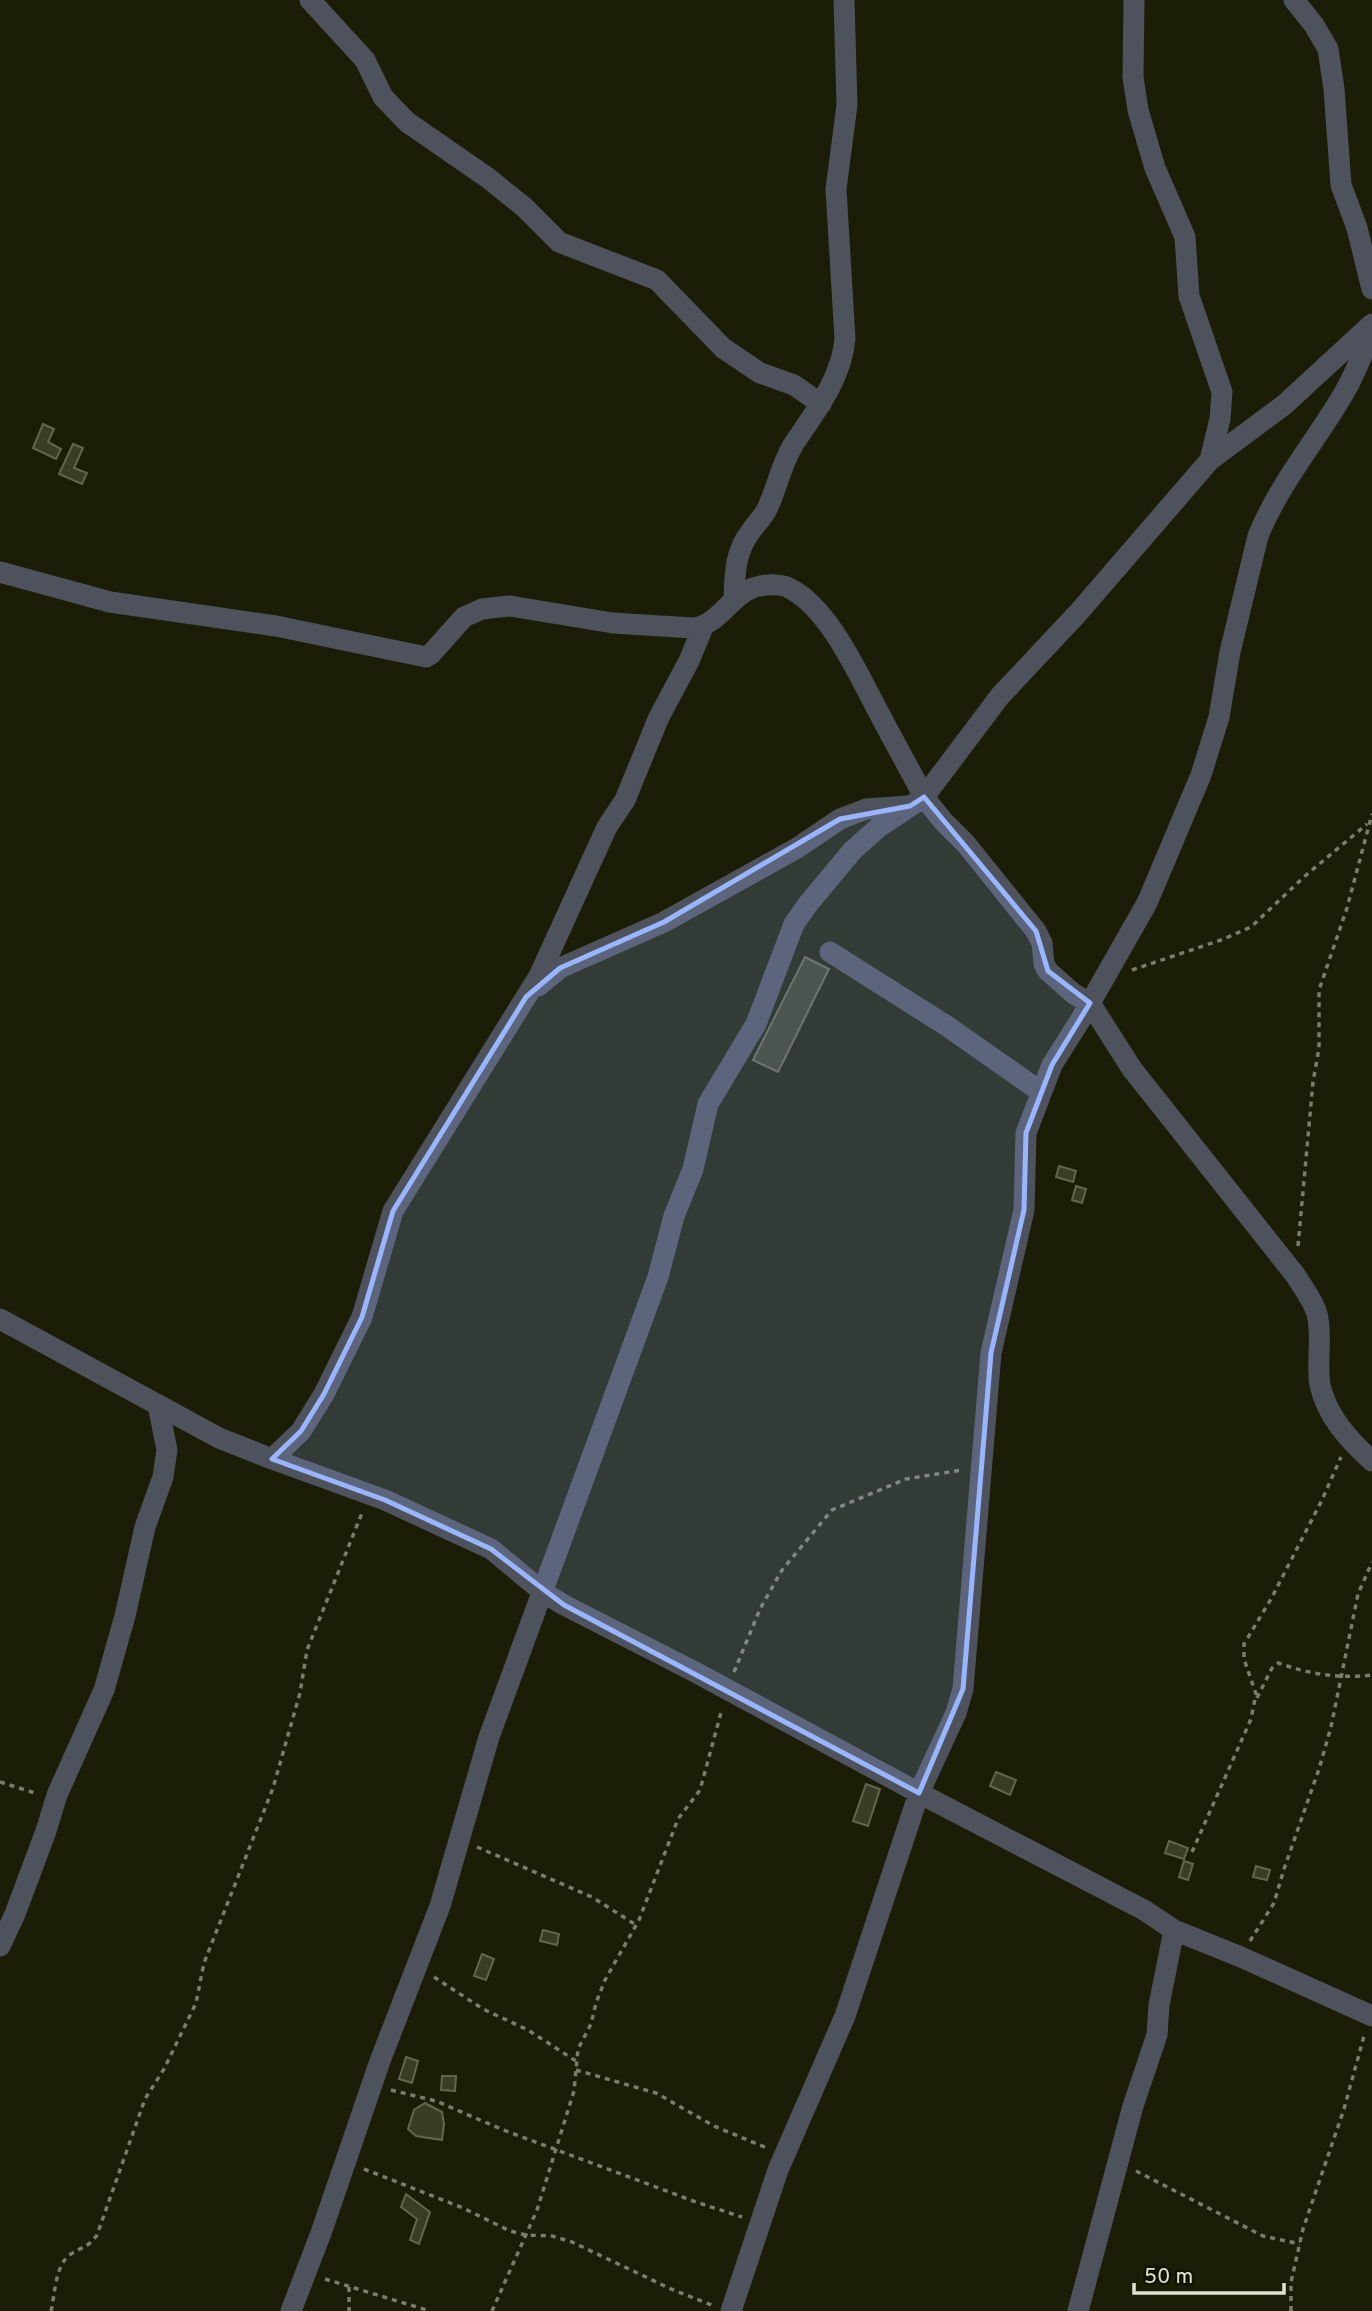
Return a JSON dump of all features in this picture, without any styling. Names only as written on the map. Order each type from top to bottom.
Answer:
[{"type":"street","points":[[310,0],[365,60],[383,97],[407,122],[524,207],[559,242],[657,280],[723,348],[760,373],[794,385],[821,404]]},
{"type":"street","points":[[734,597],[739,550],[766,512],[792,447],[821,404],[844,352],[836,189],[847,105],[844,0]]},
{"type":"street","points":[[1134,0],[1133,76],[1138,110],[1155,168],[1185,237],[1189,296],[1222,392],[1220,419],[1210,460]]},
{"type":"street","points":[[1294,0],[1314,25],[1328,49],[1335,89],[1341,185],[1357,228],[1372,289]]},
{"type":"street","points":[[292,2311],[372,2085],[440,1906],[489,1737],[658,1277],[674,1216],[693,1169],[708,1104],[756,1024],[794,923],[853,850],[879,827],[917,801],[1000,696],[1078,613],[1210,460],[1284,405],[1372,324]]},
{"type":"street","points":[[724,2309],[761,2222],[785,2155],[845,2016],[919,1793],[956,1713],[963,1689],[991,1353],[1024,1210],[1026,1133],[1052,1065],[1147,903],[1201,775],[1219,717],[1230,652],[1263,523],[1290,475],[1343,393],[1359,364],[1372,329]]},
{"type":"street","points":[[0,572],[110,602],[276,626],[421,657],[431,654],[464,617],[482,609],[510,606],[613,623],[703,627]]},
{"type":"street","points":[[272,1459],[302,1431],[324,1394],[362,1317],[393,1211],[544,965],[607,827],[625,800],[659,717],[689,661],[703,627],[734,597],[759,586],[777,585],[790,588],[803,597],[828,624],[917,801],[967,844],[1036,931],[1042,943],[1044,964],[1048,971],[1074,994],[1090,1003],[1132,1069],[1296,1276],[1316,1312],[1322,1394],[1348,1439],[1372,1461]]},
{"type":"street","points":[[526,997],[561,968],[664,922],[797,848],[840,819],[866,809],[917,801]]},
{"type":"street","points":[[830,952],[947,1026],[1041,1092]]},
{"type":"street","points":[[0,1319],[219,1437],[370,1495],[491,1549],[543,1592],[565,1605],[1144,1910],[1174,1930],[1241,1957],[1368,2026]]},
{"type":"street","points":[[0,1946],[47,1831],[57,1795],[104,1690],[125,1616],[145,1527],[163,1477],[167,1450],[158,1405]]},
{"type":"street","points":[[1081,2310],[1133,2106],[1157,2035],[1159,2005],[1174,1930]]},
{"type":"path","points":[[1296,1276],[1313,1082],[1319,1048],[1319,990],[1348,908],[1372,814]]},
{"type":"path","points":[[1103,979],[1222,940],[1251,927],[1305,876],[1369,822]]},
{"type":"path","points":[[1256,1699],[1244,1659],[1244,1644],[1271,1599],[1322,1500],[1348,1439]]},
{"type":"path","points":[[492,2311],[537,2210],[575,2091],[578,2049],[591,2024],[605,1980],[636,1925],[678,1819],[701,1790],[727,1689],[760,1609],[782,1570],[832,1510],[906,1479],[982,1468]]},
{"type":"path","points":[[51,2311],[63,2262],[70,2254],[91,2244],[97,2235],[145,2099],[164,2069],[196,2003],[204,1963],[273,1788],[300,1693],[307,1650],[370,1495]]},
{"type":"path","points":[[1241,1957],[1274,1903],[1332,1727],[1358,1594],[1372,1562]]},
{"type":"path","points":[[1192,1852],[1251,1719],[1256,1699],[1272,1668],[1278,1663],[1295,1670],[1340,1677],[1372,1675]]},
{"type":"path","points":[[0,1782],[50,1797],[57,1795]]},
{"type":"path","points":[[459,1839],[592,1897],[636,1925]]},
{"type":"path","points":[[418,1966],[483,2010],[528,2030],[576,2061]]},
{"type":"path","points":[[1291,2311],[1291,2282],[1303,2229],[1351,2089],[1368,2026]]},
{"type":"path","points":[[576,2070],[656,2093],[714,2126],[785,2155]]},
{"type":"path","points":[[372,2085],[436,2101],[718,2210],[761,2222]]},
{"type":"path","points":[[345,2162],[463,2208],[502,2227],[526,2235],[552,2236],[572,2242],[671,2290],[724,2309]]},
{"type":"path","points":[[1118,2162],[1263,2236],[1300,2244]]},
{"type":"path","points":[[306,2273],[430,2311]]},
{"type":"path","points":[[349,2287],[349,2311]]},
{"type":"highlighted area","points":[[924,797],[1036,931],[1048,971],[1090,1003],[1052,1065],[1026,1133],[1024,1210],[991,1353],[963,1689],[919,1793],[564,1605],[491,1549],[385,1500],[272,1459],[301,1431],[324,1394],[362,1317],[393,1211],[526,997],[560,968],[664,922],[840,819],[910,806]]},
{"type":"building","points":[[43,424],[54,429],[48,442],[61,449],[56,459],[33,448]]},
{"type":"building","points":[[73,444],[83,448],[74,468],[87,473],[82,484],[59,474]]},
{"type":"building","points":[[805,957],[829,969],[778,1072],[753,1060]]},
{"type":"building","points":[[1059,1166],[1076,1171],[1073,1182],[1056,1177]]},
{"type":"building","points":[[1076,1186],[1086,1189],[1082,1203],[1072,1200]]},
{"type":"building","points":[[996,1772],[1016,1780],[1010,1795],[990,1786]]},
{"type":"building","points":[[866,1784],[880,1789],[868,1826],[853,1821]]},
{"type":"building","points":[[1169,1841],[1188,1848],[1184,1859],[1165,1853]]},
{"type":"building","points":[[1184,1861],[1193,1864],[1188,1880],[1179,1877]]},
{"type":"building","points":[[1256,1866],[1270,1870],[1267,1880],[1253,1877]]},
{"type":"building","points":[[543,1930],[559,1934],[557,1945],[540,1941]]},
{"type":"building","points":[[482,1954],[494,1959],[486,1980],[474,1976]]},
{"type":"building","points":[[406,2057],[418,2061],[412,2083],[399,2079]]},
{"type":"building","points":[[442,2076],[456,2076],[455,2091],[441,2090]]},
{"type":"building","points":[[425,2103],[442,2112],[442,2140],[416,2136],[408,2129],[414,2110]]},
{"type":"building","points":[[406,2194],[430,2212],[419,2244],[410,2240],[417,2219],[401,2207]]}]
